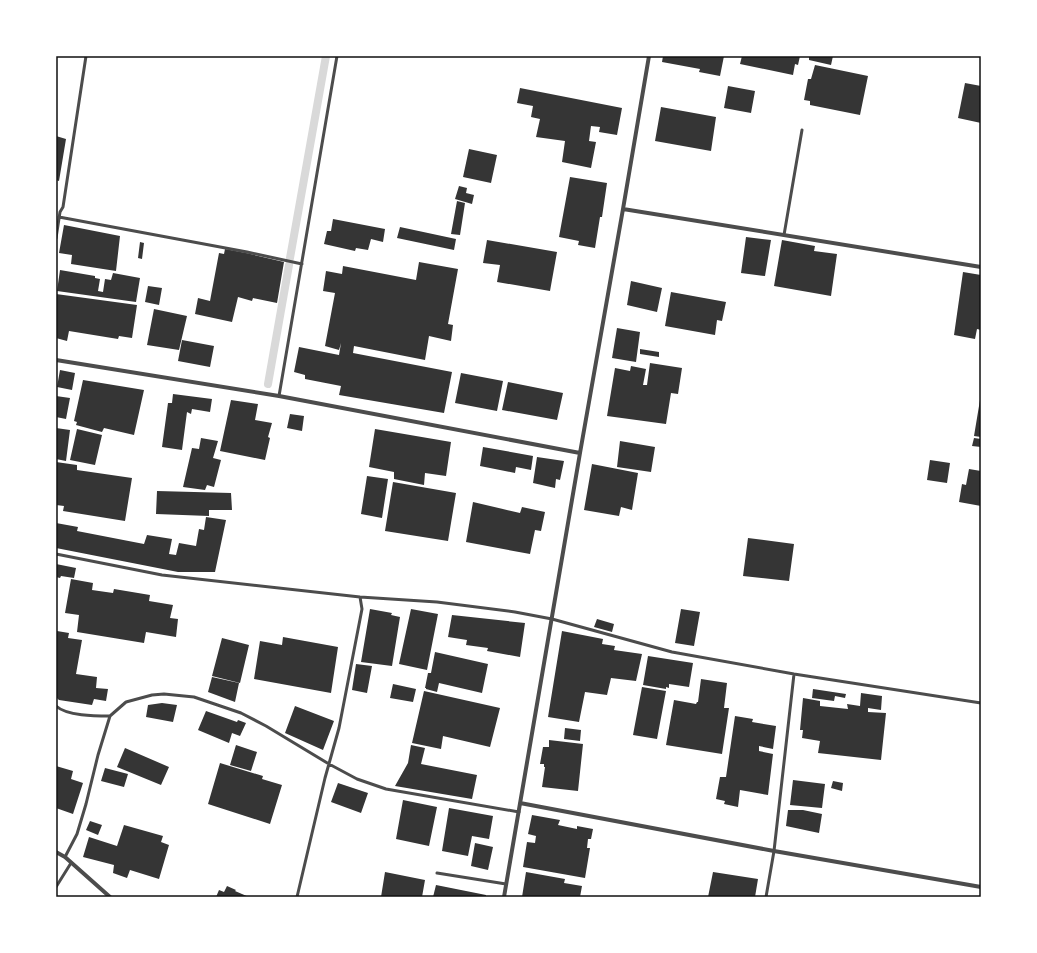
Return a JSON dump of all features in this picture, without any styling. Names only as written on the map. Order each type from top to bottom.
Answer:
[{"type":"street","points":[[504,897],[649,56]]},
{"type":"street","points":[[623,209],[981,267]]},
{"type":"street","points":[[56,360],[279,396],[580,453]]},
{"type":"street","points":[[520,803],[774,852],[981,887]]},
{"type":"street","points":[[56,852],[65,857],[110,897]]},
{"type":"lane","points":[[56,238],[60,212],[63,207],[86,56]]},
{"type":"lane","points":[[279,396],[337,56]]},
{"type":"lane","points":[[784,235],[802,130]]},
{"type":"lane","points":[[59,217],[302,264]]},
{"type":"lane","points":[[56,554],[162,575],[360,597],[438,602],[515,612],[552,619],[672,652],[794,674],[981,703]]},
{"type":"lane","points":[[297,897],[325,778],[339,728],[362,609],[360,597]]},
{"type":"lane","points":[[766,897],[774,852],[794,674]]},
{"type":"lane","points":[[65,857],[77,834],[110,716],[126,702],[152,695],[164,694],[194,697],[241,713],[357,779],[386,789],[519,812]]},
{"type":"lane","points":[[56,706],[67,712],[110,716]]},
{"type":"lane","points":[[56,887],[71,863]]},
{"type":"lane","points":[[438,873],[506,884]]},
{"type":"building","points":[[663,56],[724,56],[720,76],[699,72],[700,69],[662,62]]},
{"type":"building","points":[[742,56],[800,56],[798,65],[795,64],[793,75],[740,64]]},
{"type":"building","points":[[809,56],[833,56],[831,65],[809,60]]},
{"type":"building","points":[[815,65],[868,76],[860,115],[810,105],[810,101],[804,100],[808,79],[811,79]]},
{"type":"building","points":[[965,83],[981,86],[981,123],[958,118]]},
{"type":"building","points":[[728,86],[755,91],[751,113],[724,108]]},
{"type":"building","points":[[520,88],[622,108],[617,135],[599,132],[600,127],[591,126],[589,141],[596,142],[591,168],[562,162],[565,141],[536,137],[540,119],[531,117],[533,106],[517,103]]},
{"type":"building","points":[[661,107],[716,117],[711,151],[655,141]]},
{"type":"building","points":[[56,136],[66,139],[59,181],[56,180]]},
{"type":"building","points":[[469,149],[497,155],[491,183],[463,177]]},
{"type":"building","points":[[570,177],[607,183],[602,217],[600,217],[595,248],[578,245],[579,241],[559,237]]},
{"type":"building","points":[[459,186],[467,188],[466,193],[474,195],[472,204],[455,199]]},
{"type":"building","points":[[457,201],[465,203],[460,235],[451,234]]},
{"type":"building","points":[[333,219],[385,229],[383,242],[371,239],[368,250],[356,248],[355,251],[324,244],[327,231],[331,231]]},
{"type":"building","points":[[64,225],[120,236],[116,271],[71,264],[72,255],[59,253]]},
{"type":"building","points":[[400,227],[456,239],[454,250],[397,238]]},
{"type":"building","points":[[746,237],[771,240],[765,276],[741,273]]},
{"type":"building","points":[[487,240],[557,252],[550,291],[497,282],[500,265],[483,263]]},
{"type":"building","points":[[782,240],[815,246],[814,251],[837,254],[831,296],[774,286]]},
{"type":"building","points":[[140,242],[144,243],[142,259],[138,258]]},
{"type":"building","points":[[225,249],[284,262],[277,303],[253,298],[252,301],[238,297],[232,322],[195,314],[198,298],[210,301],[219,253],[224,254]]},
{"type":"building","points":[[419,262],[458,269],[448,324],[453,325],[451,341],[429,336],[425,360],[354,346],[353,353],[452,372],[444,413],[339,395],[341,386],[305,379],[305,375],[294,372],[299,347],[339,355],[341,343],[339,350],[325,346],[335,293],[323,291],[326,271],[342,274],[343,266],[416,280]]},
{"type":"building","points":[[60,270],[95,276],[95,278],[100,279],[98,291],[103,292],[105,279],[111,280],[113,273],[140,278],[136,302],[57,291]]},
{"type":"building","points":[[963,272],[981,275],[981,330],[977,329],[975,339],[954,335]]},
{"type":"building","points":[[631,281],[662,288],[657,312],[627,305]]},
{"type":"building","points":[[148,286],[162,288],[159,305],[145,302]]},
{"type":"building","points":[[671,292],[726,302],[722,321],[717,320],[715,335],[665,326]]},
{"type":"building","points":[[56,294],[137,305],[132,338],[119,336],[118,339],[69,331],[67,341],[56,338]]},
{"type":"building","points":[[154,309],[187,316],[179,350],[147,345]]},
{"type":"building","points":[[617,328],[640,332],[636,362],[612,358]]},
{"type":"building","points":[[182,340],[214,346],[210,367],[178,361]]},
{"type":"building","points":[[640,349],[659,352],[659,357],[640,354]]},
{"type":"building","points":[[650,363],[682,368],[678,394],[671,393],[666,424],[607,416],[615,368],[630,371],[631,366],[646,369],[643,385],[647,385]]},
{"type":"building","points":[[60,370],[75,373],[72,390],[57,387]]},
{"type":"building","points":[[461,373],[503,381],[497,411],[455,403]]},
{"type":"building","points":[[83,380],[144,390],[134,435],[104,428],[102,432],[76,425],[77,422],[74,421]]},
{"type":"building","points":[[508,382],[563,393],[557,420],[502,410]]},
{"type":"building","points":[[173,394],[212,399],[210,412],[192,409],[191,414],[187,412],[182,450],[162,447],[168,403],[172,403]]},
{"type":"building","points":[[56,396],[70,398],[66,419],[56,417]]},
{"type":"building","points":[[231,400],[258,404],[255,420],[272,423],[268,437],[270,438],[265,460],[220,451]]},
{"type":"building","points":[[981,400],[981,437],[974,436]]},
{"type":"building","points":[[290,414],[304,416],[302,431],[287,428]]},
{"type":"building","points":[[56,428],[70,430],[66,461],[56,459]]},
{"type":"building","points":[[77,429],[102,435],[95,465],[70,460]]},
{"type":"building","points":[[375,429],[451,442],[446,476],[425,473],[424,485],[394,479],[394,472],[369,467]]},
{"type":"building","points":[[201,438],[218,441],[213,458],[221,460],[214,487],[207,485],[205,490],[183,487],[192,448],[199,449]]},
{"type":"building","points":[[974,438],[981,439],[981,447],[972,446]]},
{"type":"building","points":[[620,441],[655,447],[651,472],[617,467]]},
{"type":"building","points":[[483,447],[533,456],[531,470],[516,467],[515,473],[480,466]]},
{"type":"building","points":[[537,457],[564,461],[560,480],[556,479],[555,488],[533,483]]},
{"type":"building","points":[[930,460],[950,463],[947,483],[927,480]]},
{"type":"building","points":[[56,462],[77,465],[77,470],[132,478],[125,521],[63,511],[64,506],[56,505]]},
{"type":"building","points":[[592,464],[638,473],[632,510],[621,507],[619,516],[584,510]]},
{"type":"building","points":[[969,469],[981,471],[981,506],[959,502],[962,484],[966,485]]},
{"type":"building","points":[[367,476],[388,479],[382,518],[361,514]]},
{"type":"building","points":[[393,482],[456,493],[448,541],[385,531]]},
{"type":"building","points":[[157,491],[231,493],[232,510],[209,510],[209,516],[156,514]]},
{"type":"building","points":[[473,502],[520,513],[522,507],[545,512],[541,531],[535,530],[530,554],[466,542]]},
{"type":"building","points":[[206,517],[226,520],[215,572],[178,572],[56,548],[56,523],[78,527],[77,531],[144,544],[147,535],[172,539],[169,554],[176,555],[179,543],[196,546],[199,529],[204,530]]},
{"type":"building","points":[[748,538],[794,544],[789,581],[743,576]]},
{"type":"building","points":[[56,564],[76,568],[74,578],[61,576],[60,578],[56,577]]},
{"type":"building","points":[[71,579],[93,583],[92,590],[113,593],[114,589],[150,595],[149,601],[173,605],[170,618],[178,619],[176,637],[146,632],[144,643],[77,632],[79,615],[65,613]]},
{"type":"building","points":[[370,609],[392,613],[391,615],[400,617],[392,666],[361,662]]},
{"type":"building","points":[[411,609],[438,614],[427,670],[399,664]]},
{"type":"building","points":[[681,609],[700,612],[694,646],[675,643]]},
{"type":"building","points":[[452,615],[525,623],[520,657],[487,651],[488,648],[466,645],[467,640],[448,637]]},
{"type":"building","points":[[597,619],[614,624],[612,632],[594,627]]},
{"type":"building","points":[[57,631],[69,633],[68,638],[82,640],[76,674],[97,677],[96,688],[108,689],[106,701],[94,699],[92,705],[59,700],[56,697]]},
{"type":"building","points":[[562,631],[603,639],[602,644],[615,646],[614,650],[642,654],[636,681],[611,678],[607,695],[585,692],[579,722],[548,717]]},
{"type":"building","points":[[283,637],[338,647],[331,693],[254,679],[260,641],[282,645]]},
{"type":"building","points":[[222,638],[249,645],[240,683],[212,676]]},
{"type":"building","points":[[435,652],[488,664],[482,693],[439,683],[437,692],[426,689],[428,673],[431,673]]},
{"type":"building","points":[[648,656],[693,663],[689,687],[669,684],[669,688],[666,687],[666,689],[643,685]]},
{"type":"building","points":[[356,664],[372,666],[367,693],[352,690]]},
{"type":"building","points":[[212,677],[239,683],[235,702],[208,692]]},
{"type":"building","points":[[701,679],[727,683],[724,708],[729,708],[722,754],[666,745],[674,700],[696,704],[698,702]]},
{"type":"building","points":[[393,684],[416,689],[413,702],[390,698]]},
{"type":"building","points":[[642,687],[666,691],[657,739],[633,735]]},
{"type":"building","points":[[813,689],[846,694],[845,698],[835,696],[834,701],[812,698]]},
{"type":"building","points":[[424,691],[500,708],[490,747],[443,736],[441,749],[412,743]]},
{"type":"building","points":[[861,693],[882,696],[881,710],[868,708],[868,712],[886,713],[881,760],[818,753],[820,741],[802,738],[803,730],[800,730],[803,698],[820,701],[820,706],[848,709],[847,704],[860,706]]},
{"type":"building","points":[[162,703],[177,705],[173,722],[146,717],[148,705]]},
{"type":"building","points":[[295,706],[334,721],[323,750],[285,733]]},
{"type":"building","points":[[206,711],[237,722],[238,720],[246,723],[240,736],[232,733],[229,743],[198,730]]},
{"type":"building","points":[[735,716],[753,719],[752,722],[776,726],[773,749],[759,746],[759,751],[773,754],[768,795],[740,790],[738,807],[724,804],[725,801],[716,799],[720,777],[726,777]]},
{"type":"building","points":[[565,728],[581,730],[580,741],[564,739]]},
{"type":"building","points":[[549,740],[583,744],[578,791],[542,787],[545,767],[544,764],[540,764],[543,747],[549,747]]},
{"type":"building","points":[[236,745],[257,752],[251,771],[230,765]]},
{"type":"building","points":[[411,745],[425,748],[421,764],[477,775],[472,799],[395,786],[408,763]]},
{"type":"building","points":[[125,748],[169,767],[161,785],[117,767]]},
{"type":"building","points":[[220,763],[263,776],[262,779],[282,785],[270,824],[208,804]]},
{"type":"building","points":[[56,766],[73,771],[71,779],[83,783],[73,814],[56,808]]},
{"type":"building","points":[[105,768],[128,774],[124,787],[101,781]]},
{"type":"building","points":[[793,780],[825,784],[822,808],[790,805]]},
{"type":"building","points":[[833,781],[843,783],[842,791],[831,788]]},
{"type":"building","points":[[338,783],[368,793],[361,813],[331,802]]},
{"type":"building","points":[[403,800],[437,807],[429,846],[396,839]]},
{"type":"building","points":[[449,808],[493,816],[489,839],[472,836],[468,856],[442,851]]},
{"type":"building","points":[[788,810],[803,810],[822,814],[819,833],[786,826]]},
{"type":"building","points":[[532,815],[560,820],[558,825],[577,829],[577,826],[593,829],[591,839],[588,839],[587,848],[590,848],[585,878],[523,867],[527,842],[535,843],[536,836],[528,834]]},
{"type":"building","points":[[90,821],[102,825],[98,835],[86,830]]},
{"type":"building","points":[[124,825],[163,836],[161,842],[169,845],[159,879],[130,870],[127,878],[113,873],[114,865],[83,857],[89,837],[117,846]]},
{"type":"building","points":[[475,843],[493,847],[488,870],[471,866]]},
{"type":"building","points":[[385,872],[425,880],[422,897],[381,897]]},
{"type":"building","points":[[526,872],[565,879],[564,883],[582,886],[580,897],[522,897]]},
{"type":"building","points":[[713,872],[758,879],[755,897],[708,897]]},
{"type":"building","points":[[436,885],[486,895],[486,897],[433,897]]},
{"type":"building","points":[[227,886],[249,897],[216,897],[219,890],[224,892]]},
{"type":"waterway","points":[[290,258],[326,56]]},
{"type":"waterway","points":[[268,384],[289,265]]}]
